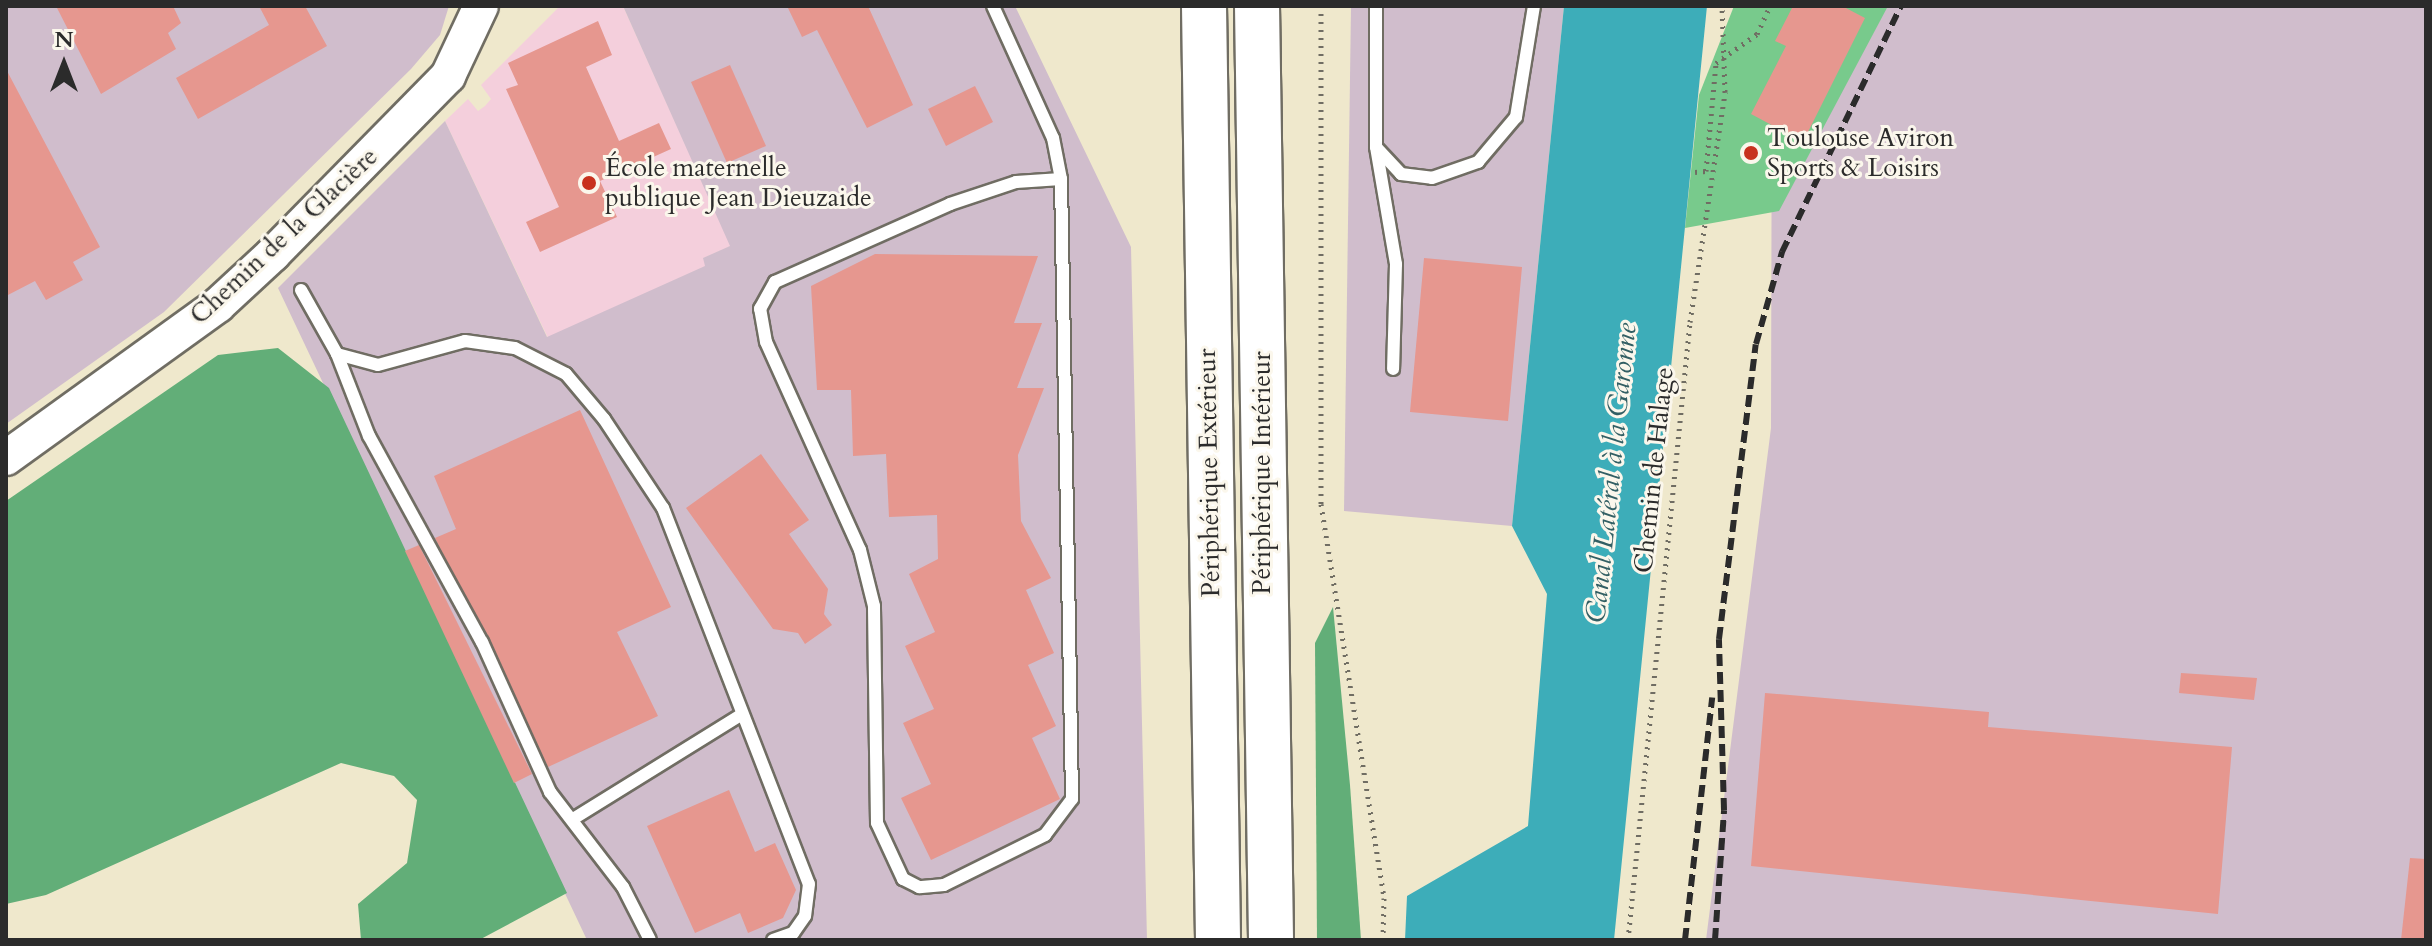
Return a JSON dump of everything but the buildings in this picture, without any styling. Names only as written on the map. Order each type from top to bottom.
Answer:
[{"type":"highway","name":"Périphérique Extérieur","points":[[1204,6],[1218,940]]},
{"type":"highway","name":"Périphérique Intérieur","points":[[1257,6],[1271,940]]},
{"type":"street","name":"Chemin de la Glacière","points":[[6,458],[218,305],[273,254],[448,76],[481,6]]},
{"type":"lane","points":[[993,6],[1053,138],[1061,179],[1072,799],[1045,835],[944,885],[919,887],[903,879],[877,823],[874,606],[860,550],[766,342],[760,309],[775,282],[950,204],[1016,182],[1061,179]]},
{"type":"lane","points":[[1376,6],[1376,147],[1396,264],[1393,369]]},
{"type":"lane","points":[[1376,147],[1401,174],[1432,178],[1478,162],[1516,117],[1534,6]]},
{"type":"lane","points":[[301,290],[337,354],[369,436],[482,642],[550,792],[573,819],[650,940]]},
{"type":"lane","points":[[337,354],[378,365],[465,341],[515,348],[566,374],[663,508],[739,716],[809,884],[805,916],[793,933],[773,940]]},
{"type":"lane","points":[[573,819],[739,716]]},
{"type":"path","points":[[1321,6],[1321,504],[1384,898],[1383,940]]},
{"type":"path","name":"Chemin de Halage","points":[[1628,940],[1690,322],[1725,92],[1722,6]]},
{"type":"path","points":[[1695,172],[1706,171],[1722,60],[1757,34],[1770,6]]},
{"type":"shaded area","points":[[6,6],[449,6],[440,35],[411,69],[164,312],[6,424]]},
{"type":"shaded area","name":"École maternelle publique Jean Dieuzaide","points":[[560,6],[623,6],[731,246],[704,258],[706,266],[548,338],[445,121],[468,99],[478,111],[485,106],[491,99],[481,85]]},
{"type":"shaded area","points":[[623,6],[1015,6],[1131,247],[1147,940],[587,940],[278,288],[445,121],[547,337],[705,266],[703,258],[730,246]]},
{"type":"shaded area","points":[[1351,6],[1564,6],[1512,526],[1344,511]]},
{"type":"shaded area","points":[[1772,6],[2426,6],[2426,940],[1706,940],[1771,428]]},
{"type":"green space","name":"Toulouse Aviron Sports & Loisirs","points":[[1734,6],[1888,6],[1779,211],[1685,228],[1699,95]]},
{"type":"green space","points":[[278,348],[329,388],[567,893],[479,940],[361,940],[358,904],[407,863],[417,800],[394,776],[341,763],[46,895],[6,904],[6,501],[218,355]]},
{"type":"green space","points":[[1333,607],[1361,940],[1317,940],[1315,643]]},
{"type":"water","name":"Canal Latéral à la Garonne","points":[[1564,6],[1707,6],[1614,940],[1405,940],[1407,896],[1528,826],[1547,594],[1512,526]]},
{"type":"railway","points":[[1715,940],[1724,810],[1719,639],[1756,344],[1782,252],[1901,6]]},
{"type":"railway","points":[[1685,940],[1712,698]]},
{"type":"place","name":"Toulouse Aviron Sports & Loisirs","points":[[1751,153]]},
{"type":"place","name":"École maternelle publique Jean Dieuzaide","points":[[589,183]]}]
